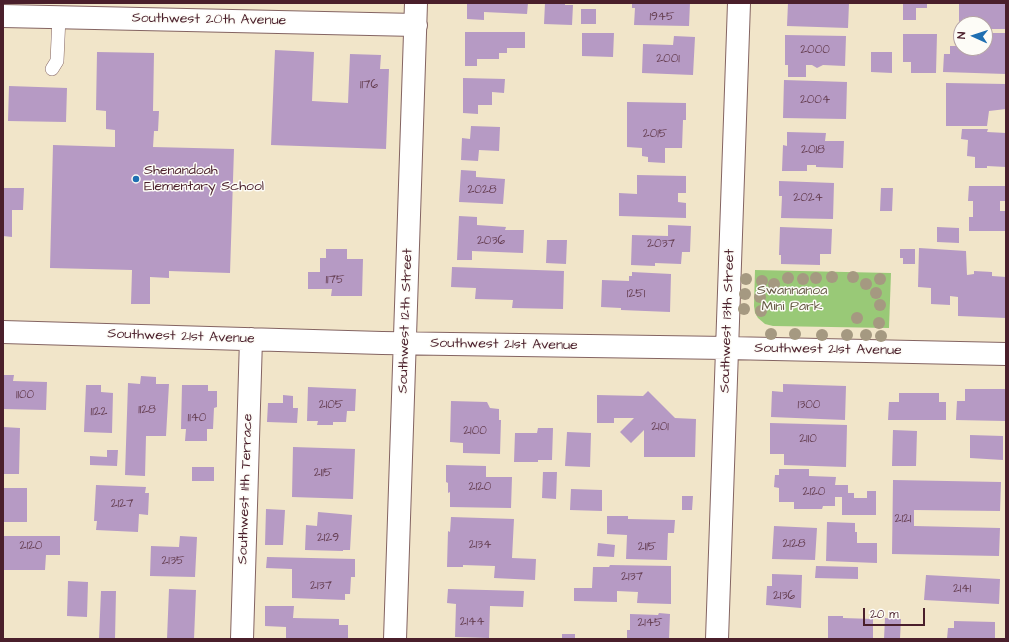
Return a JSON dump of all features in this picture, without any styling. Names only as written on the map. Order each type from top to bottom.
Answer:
[{"type":"street","name":"Southwest 12th Street","points":[[395,639],[406,343],[416,3]]},
{"type":"street","name":"Southwest 13th Street","points":[[717,639],[739,3]]},
{"type":"street","name":"Southwest 20th Avenue","points":[[3,16],[416,25]]},
{"type":"street","name":"Southwest 21st Avenue","points":[[3,332],[406,343],[1006,354]]},
{"type":"street","name":"Southwest 11th Terrace","points":[[242,639],[251,339]]},
{"type":"lane","points":[[52,69],[57,61],[59,17]]},
{"type":"green space","name":"Swannanoa Mini Park","points":[[755,270],[891,273],[889,328],[773,326],[765,324],[755,313]]},
{"type":"building","points":[[467,3],[528,3],[527,14],[484,12],[484,20],[467,19]]},
{"type":"building","points":[[545,3],[565,3],[565,5],[573,5],[572,25],[544,24]]},
{"type":"building","points":[[632,3],[690,3],[689,26],[634,25],[635,8],[632,8]]},
{"type":"building","points":[[788,3],[849,3],[848,28],[787,26]]},
{"type":"building","points":[[903,3],[927,3],[927,8],[916,8],[916,20],[903,20]]},
{"type":"building","points":[[959,3],[1006,3],[1006,29],[993,29],[993,16],[959,16]]},
{"type":"building","points":[[581,9],[596,9],[596,24],[581,24]]},
{"type":"building","points":[[465,32],[525,32],[525,48],[507,48],[507,53],[499,53],[499,59],[477,59],[477,66],[465,66]]},
{"type":"building","points":[[582,33],[614,33],[613,57],[582,56]]},
{"type":"building","points":[[993,33],[1006,33],[1006,74],[943,72],[944,54],[950,54],[950,46],[953,46],[953,56],[993,56]]},
{"type":"building","points":[[903,34],[937,34],[936,73],[911,73],[911,62],[903,62]]},
{"type":"building","points":[[785,35],[846,36],[845,66],[823,65],[817,68],[812,65],[806,65],[806,77],[788,77],[788,65],[785,65]]},
{"type":"building","points":[[674,36],[695,37],[693,75],[642,73],[643,44],[673,45]]},
{"type":"building","points":[[275,50],[314,52],[312,101],[348,103],[350,54],[381,55],[380,69],[389,69],[386,149],[271,145]]},
{"type":"building","points":[[97,52],[154,53],[153,111],[159,111],[158,131],[154,131],[153,147],[234,149],[230,273],[169,271],[169,278],[150,277],[150,304],[131,304],[132,270],[50,268],[53,145],[115,147],[115,130],[106,129],[106,111],[96,110]]},
{"type":"building","points":[[871,52],[892,52],[892,73],[871,72]]},
{"type":"building","points":[[463,78],[505,79],[504,93],[492,92],[492,105],[478,105],[478,114],[463,113]]},
{"type":"building","points":[[784,80],[847,82],[846,119],[783,118]]},
{"type":"building","points":[[946,83],[1006,84],[1006,109],[989,111],[987,126],[946,126]]},
{"type":"building","points":[[9,86],[67,88],[66,122],[8,121]]},
{"type":"building","points":[[627,102],[686,103],[686,120],[683,120],[682,148],[665,148],[665,163],[648,162],[648,157],[642,156],[642,148],[627,147]]},
{"type":"building","points":[[471,126],[500,127],[499,151],[479,150],[478,161],[461,160],[462,138],[470,139]]},
{"type":"building","points":[[962,129],[988,129],[987,132],[1006,133],[1006,167],[987,166],[987,168],[975,168],[975,157],[967,156],[968,140],[961,139]]},
{"type":"building","points":[[787,132],[826,133],[825,141],[844,141],[843,168],[816,167],[816,165],[807,165],[807,171],[782,171],[783,145],[787,146]]},
{"type":"building","points":[[461,170],[476,171],[476,177],[505,179],[503,204],[459,202]]},
{"type":"building","points":[[637,175],[686,176],[686,193],[678,193],[678,202],[686,203],[686,218],[619,216],[619,193],[637,194]]},
{"type":"building","points":[[779,181],[834,183],[833,219],[781,218],[782,196],[779,196]]},
{"type":"building","points":[[969,186],[1006,186],[1006,201],[1000,201],[1000,211],[1006,211],[1006,231],[969,231],[969,217],[973,217],[973,201],[968,201]]},
{"type":"building","points":[[3,188],[24,188],[23,210],[12,210],[12,237],[3,236]]},
{"type":"building","points":[[881,188],[893,188],[892,211],[880,211]]},
{"type":"building","points":[[459,216],[477,217],[477,225],[506,227],[505,230],[524,230],[523,253],[472,251],[472,260],[457,260]]},
{"type":"building","points":[[668,225],[691,226],[690,252],[682,252],[681,264],[655,263],[655,266],[631,265],[632,235],[668,236]]},
{"type":"building","points":[[780,227],[832,229],[831,254],[820,254],[820,265],[781,264],[781,255],[779,255]]},
{"type":"building","points":[[937,227],[959,228],[959,243],[937,242]]},
{"type":"building","points":[[547,240],[567,240],[566,264],[546,263]]},
{"type":"building","points":[[919,248],[966,251],[967,275],[974,274],[974,271],[992,272],[992,276],[1006,277],[1006,318],[958,316],[958,297],[950,296],[950,305],[931,304],[931,288],[918,287]]},
{"type":"building","points":[[326,249],[347,249],[347,259],[363,259],[362,296],[331,296],[332,289],[308,289],[308,272],[320,272],[320,258],[326,258]]},
{"type":"building","points":[[900,249],[915,249],[915,264],[903,264],[903,258],[900,258]]},
{"type":"building","points":[[452,267],[564,271],[563,309],[512,308],[513,300],[475,299],[476,288],[451,287]]},
{"type":"building","points":[[632,272],[671,274],[670,312],[621,310],[621,308],[601,307],[602,280],[629,281],[629,276],[632,276]]},
{"type":"building","points":[[3,375],[14,375],[13,381],[47,382],[46,410],[3,409]]},
{"type":"building","points":[[141,376],[156,377],[156,384],[169,384],[166,436],[146,436],[145,476],[125,475],[128,383],[140,384]]},
{"type":"building","points":[[783,384],[846,386],[845,420],[771,417],[772,391],[783,392]]},
{"type":"building","points":[[86,385],[101,385],[101,392],[113,393],[112,433],[84,432]]},
{"type":"building","points":[[182,385],[208,385],[208,391],[217,391],[217,407],[214,408],[213,429],[207,429],[207,441],[185,441],[186,429],[181,429]]},
{"type":"building","points":[[308,387],[356,389],[355,411],[347,411],[346,422],[333,422],[333,425],[317,425],[318,421],[307,421]]},
{"type":"building","points":[[965,389],[1006,389],[1005,421],[956,420],[957,401],[965,401]]},
{"type":"building","points":[[648,391],[675,418],[696,419],[695,457],[644,457],[644,430],[631,443],[620,432],[634,418],[614,418],[614,423],[597,423],[597,395],[643,396]]},
{"type":"building","points":[[899,393],[939,393],[939,402],[946,402],[946,420],[888,420],[889,402],[899,402]]},
{"type":"building","points":[[283,395],[293,396],[293,408],[298,408],[297,423],[267,422],[268,403],[283,403]]},
{"type":"building","points":[[451,401],[487,402],[490,408],[499,409],[499,420],[501,420],[500,454],[463,453],[463,443],[450,442]]},
{"type":"building","points":[[770,423],[847,425],[846,467],[784,465],[784,454],[770,454]]},
{"type":"building","points":[[3,427],[20,428],[19,474],[3,474]]},
{"type":"building","points":[[538,428],[553,428],[552,460],[538,460],[538,462],[514,462],[515,433],[537,433]]},
{"type":"building","points":[[893,430],[917,431],[916,466],[892,466]]},
{"type":"building","points":[[567,432],[591,433],[590,467],[565,466]]},
{"type":"building","points":[[970,435],[1003,436],[1003,460],[970,458]]},
{"type":"building","points":[[293,447],[355,449],[353,499],[292,497]]},
{"type":"building","points":[[107,450],[118,450],[117,466],[90,465],[90,456],[107,457]]},
{"type":"building","points":[[446,465],[486,466],[486,477],[512,477],[511,508],[450,507],[450,492],[448,493],[448,483],[446,482]]},
{"type":"building","points":[[192,467],[214,467],[214,481],[192,481]]},
{"type":"building","points":[[779,469],[809,469],[809,476],[836,477],[835,485],[848,485],[848,493],[854,493],[854,498],[867,498],[867,491],[876,491],[876,515],[842,515],[842,497],[835,497],[835,506],[823,506],[822,509],[794,509],[794,502],[779,502],[779,488],[774,487],[775,475],[779,475]]},
{"type":"building","points":[[543,472],[557,472],[556,499],[542,498]]},
{"type":"building","points":[[893,480],[1001,482],[1000,511],[914,510],[914,526],[1000,528],[999,556],[892,554]]},
{"type":"building","points":[[96,485],[146,487],[145,493],[149,493],[148,515],[139,514],[138,532],[96,530],[97,521],[94,521]]},
{"type":"building","points":[[3,488],[27,488],[27,522],[3,522]]},
{"type":"building","points":[[571,489],[602,490],[602,511],[570,510]]},
{"type":"building","points":[[682,496],[693,496],[692,510],[682,510]]},
{"type":"building","points":[[266,509],[285,510],[283,545],[265,545]]},
{"type":"building","points":[[318,512],[352,515],[350,550],[305,550],[306,525],[317,526]]},
{"type":"building","points":[[607,516],[628,516],[628,519],[675,520],[674,533],[668,533],[667,560],[626,559],[627,535],[607,534]]},
{"type":"building","points":[[451,517],[514,519],[512,558],[536,559],[535,580],[494,578],[495,566],[463,565],[463,567],[447,567],[448,531],[450,532]]},
{"type":"building","points":[[827,522],[855,523],[857,543],[877,543],[877,563],[826,561]]},
{"type":"building","points":[[774,526],[817,528],[815,560],[772,559]]},
{"type":"building","points":[[3,536],[60,536],[60,555],[46,555],[45,570],[3,570]]},
{"type":"building","points":[[180,536],[197,537],[195,577],[150,576],[151,546],[179,547]]},
{"type":"building","points":[[598,543],[615,545],[614,557],[597,556]]},
{"type":"building","points":[[267,557],[355,559],[355,577],[351,577],[350,594],[345,594],[345,600],[292,598],[292,569],[266,568]]},
{"type":"building","points":[[610,565],[671,566],[671,604],[637,603],[638,592],[617,591],[617,602],[574,601],[574,588],[592,588],[593,567],[609,567]]},
{"type":"building","points":[[816,566],[858,567],[858,579],[815,578]]},
{"type":"building","points":[[772,574],[802,575],[801,608],[766,605],[767,586],[772,586]]},
{"type":"building","points":[[926,575],[1000,579],[999,604],[924,600]]},
{"type":"building","points":[[68,581],[88,582],[87,617],[67,616]]},
{"type":"building","points":[[169,589],[196,590],[194,639],[167,639]]},
{"type":"building","points":[[448,589],[524,591],[523,607],[490,606],[489,638],[455,637],[456,604],[447,603]]},
{"type":"building","points":[[101,591],[116,591],[115,639],[99,639]]},
{"type":"building","points":[[265,606],[294,606],[293,618],[339,619],[339,625],[348,625],[348,639],[286,639],[286,627],[265,626]]},
{"type":"building","points":[[659,613],[670,614],[669,639],[627,639],[627,630],[630,630],[630,614],[658,615]]},
{"type":"building","points":[[828,616],[873,619],[873,639],[828,639]]},
{"type":"building","points":[[885,618],[901,619],[900,639],[884,639]]},
{"type":"building","points":[[954,621],[995,622],[995,639],[947,639],[948,628],[954,628]]},
{"type":"building","points":[[562,634],[575,634],[575,639],[562,639]]},
{"type":"place","name":"Shenandoah Elementary School","points":[[136,179]]}]
